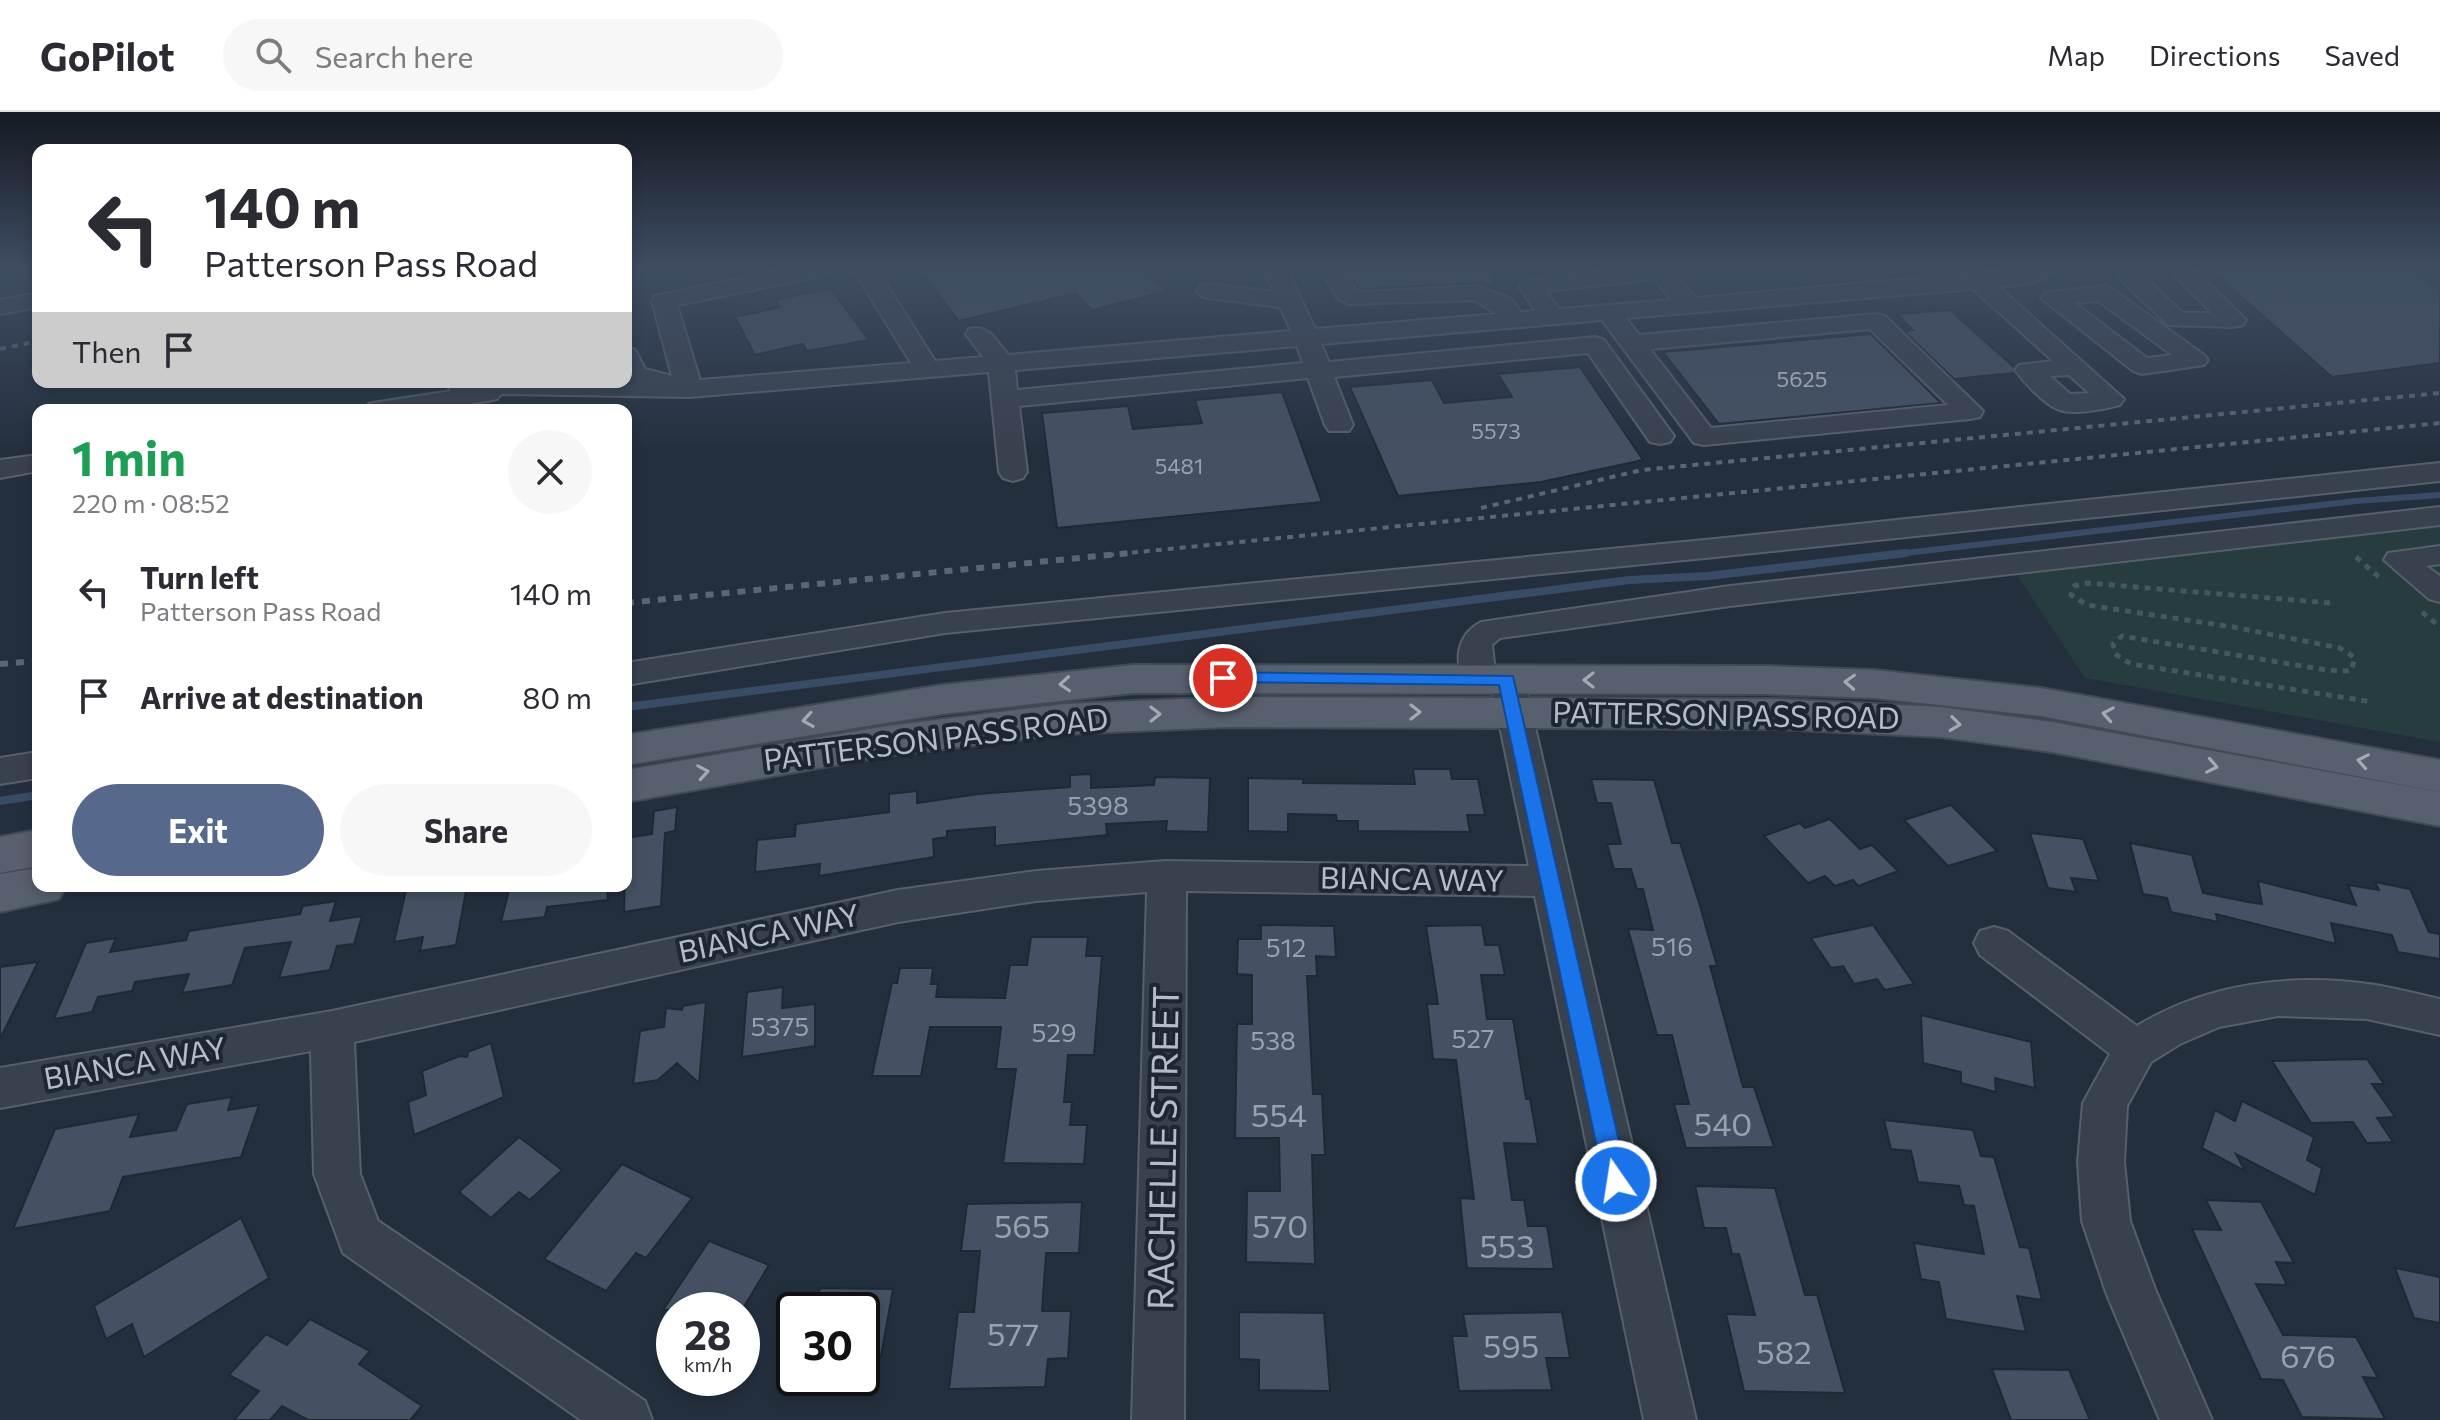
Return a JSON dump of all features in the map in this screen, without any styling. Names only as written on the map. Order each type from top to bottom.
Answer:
[{"type":"main road","name":"PATTERSON PASS ROAD","points":[[632,749],[940,698],[1032,686],[1193,678],[1500,691],[1777,714],[1941,722],[2104,746],[2440,809]]},
{"type":"main road","name":"PATTERSON PASS ROAD","points":[[632,785],[887,741],[1065,719],[1215,713],[1500,691],[1816,681],[1928,688],[2093,711],[2440,776]]},
{"type":"main road","points":[[0,855],[32,849]]},
{"type":"main road","points":[[0,893],[32,888]]},
{"type":"street","points":[[672,330],[689,389]]},
{"type":"street","points":[[903,330],[928,370]]},
{"type":"street","points":[[1303,330],[1339,425]]},
{"type":"street","points":[[609,388],[689,389],[1379,330]]},
{"type":"street","points":[[1622,330],[1704,437],[1970,411],[1885,330]]},
{"type":"street","points":[[1632,343],[1776,330]]},
{"type":"street","points":[[2026,330],[2075,367]]},
{"type":"street","points":[[2095,330],[2142,366],[2195,360]]},
{"type":"street","points":[[2154,330],[2195,360]]},
{"type":"street","points":[[2182,330],[2195,360]]},
{"type":"street","points":[[978,334],[1001,363],[1013,472]]},
{"type":"street","points":[[1005,399],[1595,345],[1660,436]]},
{"type":"street","points":[[632,369],[634,374],[689,389]]},
{"type":"street","points":[[418,404],[522,388]]},
{"type":"street","points":[[0,469],[32,464]]},
{"type":"street","points":[[632,673],[945,623],[1684,552],[2051,510],[2440,472]]},
{"type":"street","points":[[1670,1420],[1549,881],[1500,691],[1473,646],[1476,639],[1492,629],[1730,596],[2440,516]]},
{"type":"street","points":[[2440,555],[2399,560],[2440,592]]},
{"type":"street","points":[[0,771],[32,766]]},
{"type":"street","name":"BIANCA WAY","points":[[0,1088],[332,1029],[898,906],[1036,886],[1165,876],[1549,881]]},
{"type":"street","name":"RACHELLE STREET","points":[[1158,1420],[1168,911],[1165,876]]},
{"type":"street","points":[[1994,943],[2136,1049]]},
{"type":"street","points":[[2186,1420],[2132,1295],[2106,1221],[2101,1162],[2105,1103],[2136,1049],[2165,1031],[2213,1010],[2278,998],[2367,1001],[2440,1017]]},
{"type":"street","points":[[332,1029],[337,1174],[360,1237],[626,1420]]},
{"type":"path","points":[[2330,603],[2087,583],[2074,586],[2071,595],[2087,605],[2233,627],[2340,648],[2355,658],[2351,671],[2326,670],[2122,636],[2113,644],[2115,654],[2131,664],[2373,702]]},
{"type":"green space","points":[[2440,525],[2440,742],[2085,678],[2013,569]]},
{"type":"building","points":[[742,330],[862,330],[869,340],[807,351],[803,344],[755,355]]},
{"type":"building","points":[[1973,330],[2014,367],[2014,373],[1954,379],[1904,331]]},
{"type":"building","points":[[2279,330],[2440,330],[2440,363],[2332,377]]},
{"type":"building","points":[[1871,334],[1941,403],[1719,424],[1663,352]]},
{"type":"building","points":[[1580,367],[1643,460],[1541,482],[1398,496],[1350,387],[1432,380],[1444,403],[1512,397],[1498,374]]},
{"type":"building","points":[[1282,392],[1322,502],[1057,528],[1042,413],[1128,406],[1133,429],[1202,423],[1195,400]]},
{"type":"building","points":[[1413,769],[1450,769],[1452,779],[1478,779],[1485,815],[1467,815],[1470,832],[1358,831],[1358,821],[1337,821],[1336,815],[1288,814],[1288,832],[1248,831],[1248,778],[1303,779],[1303,783],[1415,784]]},
{"type":"building","points":[[1091,774],[1091,788],[1154,785],[1155,777],[1210,778],[1208,832],[1166,831],[1167,821],[1106,824],[1107,835],[995,846],[995,827],[947,831],[947,837],[933,839],[934,857],[819,876],[820,864],[755,872],[757,840],[795,836],[796,824],[889,812],[889,794],[917,791],[917,803],[978,794],[1070,787],[1070,775]]},
{"type":"building","points":[[1591,779],[1654,780],[1672,843],[1680,843],[1700,906],[1717,966],[1710,966],[1743,1087],[1754,1087],[1774,1147],[1686,1148],[1674,1104],[1689,1104],[1672,1035],[1657,1035],[1628,929],[1653,930],[1643,889],[1637,889],[1631,869],[1614,869],[1607,844],[1621,844],[1611,803],[1597,803]]},
{"type":"building","points":[[1951,805],[1997,851],[1948,866],[1904,820]]},
{"type":"building","points":[[677,807],[675,831],[665,833],[661,906],[624,912],[625,892],[632,892],[632,837],[652,834],[654,811]]},
{"type":"building","points":[[1830,819],[1860,849],[1872,845],[1898,871],[1858,886],[1853,880],[1835,886],[1825,876],[1808,883],[1764,836],[1800,823],[1805,828]]},
{"type":"building","points":[[2030,833],[2083,839],[2099,881],[2071,878],[2076,892],[2048,888]]},
{"type":"building","points":[[2130,843],[2192,855],[2203,893],[2248,902],[2262,904],[2258,881],[2356,905],[2348,885],[2379,890],[2375,882],[2410,889],[2429,932],[2440,934],[2440,959],[2398,952],[2392,935],[2331,923],[2336,944],[2216,914],[2218,922],[2171,912],[2167,898],[2143,894]]},
{"type":"building","points":[[406,892],[466,892],[456,945],[420,951],[423,937],[394,942]]},
{"type":"building","points":[[508,892],[607,892],[608,900],[547,907],[545,917],[501,922]]},
{"type":"building","points":[[336,901],[330,921],[362,916],[354,944],[337,946],[330,970],[279,978],[291,942],[245,948],[232,985],[182,993],[189,974],[135,982],[132,991],[98,997],[92,1012],[54,1019],[86,943],[116,938],[110,952],[186,940],[189,931],[300,914],[303,906]]},
{"type":"building","points":[[1261,925],[1334,926],[1336,957],[1316,956],[1317,976],[1307,976],[1313,1094],[1322,1094],[1325,1155],[1312,1155],[1315,1264],[1246,1262],[1247,1191],[1280,1191],[1279,1138],[1235,1138],[1237,1024],[1252,1024],[1252,975],[1237,974],[1238,939],[1261,939]]},
{"type":"building","points":[[1482,925],[1485,945],[1499,945],[1505,975],[1481,975],[1487,1019],[1513,1019],[1526,1099],[1530,1099],[1538,1144],[1504,1143],[1512,1200],[1524,1200],[1528,1226],[1547,1226],[1554,1269],[1467,1268],[1460,1198],[1474,1199],[1456,1060],[1433,1059],[1427,1004],[1438,1004],[1426,926]]},
{"type":"building","points":[[1873,925],[1914,984],[1885,990],[1877,979],[1854,984],[1843,966],[1831,968],[1811,938]]},
{"type":"building","points":[[1031,937],[1088,937],[1086,956],[1102,956],[1094,1055],[1068,1055],[1064,1102],[1072,1102],[1070,1125],[1087,1125],[1084,1164],[1003,1163],[1016,1069],[996,1069],[1001,1027],[930,1027],[921,1076],[872,1076],[892,983],[897,983],[900,968],[933,968],[931,984],[938,984],[936,997],[1005,998],[1010,965],[1027,965]]},
{"type":"building","points":[[38,962],[0,1039],[0,967]]},
{"type":"building","points":[[783,987],[782,1008],[815,1004],[815,1046],[742,1057],[747,992]]},
{"type":"building","points":[[706,1002],[699,1083],[677,1063],[658,1080],[633,1084],[640,1031],[664,1027],[666,1008],[682,1010],[683,1006]]},
{"type":"building","points":[[1921,1015],[2031,1042],[2035,1088],[1995,1078],[1996,1092],[1961,1083],[1961,1072],[1923,1063]]},
{"type":"building","points":[[491,1043],[504,1097],[414,1135],[408,1102],[426,1095],[422,1071],[460,1056],[467,1057],[468,1052]]},
{"type":"building","points":[[2367,1059],[2384,1084],[2372,1084],[2395,1117],[2377,1118],[2393,1142],[2367,1143],[2353,1122],[2311,1123],[2272,1061]]},
{"type":"building","points":[[232,1097],[228,1110],[259,1105],[241,1157],[123,1177],[110,1211],[13,1229],[55,1129],[139,1114],[130,1137],[176,1130],[187,1104]]},
{"type":"building","points":[[2242,1101],[2314,1137],[2307,1160],[2322,1168],[2315,1195],[2236,1154],[2245,1171],[2202,1148],[2215,1110],[2235,1121]]},
{"type":"building","points":[[1884,1120],[1973,1130],[1981,1156],[1994,1157],[2020,1247],[2029,1248],[2042,1300],[2017,1296],[2026,1332],[1946,1319],[1939,1282],[1921,1279],[1914,1243],[1984,1254],[1974,1206],[1964,1205],[1959,1186],[1918,1182],[1911,1151],[1891,1149]]},
{"type":"building","points":[[519,1137],[562,1170],[530,1200],[519,1192],[491,1218],[459,1192]]},
{"type":"building","points":[[622,1164],[692,1198],[646,1258],[636,1253],[606,1291],[544,1259]]},
{"type":"building","points":[[1695,1186],[1775,1188],[1805,1295],[1817,1295],[1845,1393],[1744,1391],[1726,1314],[1755,1315],[1739,1254],[1732,1254],[1726,1228],[1704,1228]]},
{"type":"building","points":[[2206,1200],[2261,1202],[2294,1263],[2276,1262],[2287,1285],[2256,1284],[2283,1335],[2356,1337],[2378,1378],[2363,1377],[2385,1419],[2302,1417],[2283,1380],[2261,1379],[2192,1229],[2221,1230]]},
{"type":"building","points":[[1082,1202],[1079,1253],[1046,1253],[1042,1311],[1071,1311],[1068,1358],[1048,1359],[1045,1387],[949,1389],[958,1312],[974,1312],[980,1251],[961,1251],[967,1204]]},
{"type":"building","points":[[241,1218],[269,1278],[144,1357],[132,1324],[106,1339],[94,1306]]},
{"type":"building","points":[[709,1241],[769,1265],[753,1292],[675,1292]]},
{"type":"building","points":[[2395,1268],[2440,1277],[2440,1323],[2414,1318]]},
{"type":"building","points":[[820,1288],[893,1289],[881,1356],[880,1292],[819,1292]]},
{"type":"building","points":[[1239,1312],[1324,1313],[1330,1391],[1259,1390],[1259,1360],[1239,1359]]},
{"type":"building","points":[[1562,1312],[1570,1358],[1546,1358],[1552,1390],[1459,1391],[1452,1336],[1467,1336],[1463,1314]]},
{"type":"building","points":[[310,1319],[370,1351],[359,1364],[422,1406],[410,1420],[308,1420],[282,1406],[270,1420],[234,1420],[259,1391],[229,1375],[266,1334],[287,1345]]},
{"type":"building","points":[[1992,1369],[2069,1370],[2090,1420],[2011,1420]]},
{"type":"waterway","points":[[1888,555],[2356,501],[2440,495]]},
{"type":"waterway","points":[[632,706],[1630,580],[1708,576],[1906,553]]},
{"type":"waterway","points":[[0,801],[32,796]]},
{"type":"railway","points":[[0,349],[32,342]]},
{"type":"railway","points":[[1481,508],[1642,470],[2440,393]]},
{"type":"railway","points":[[1108,555],[2440,423]]},
{"type":"railway","points":[[632,602],[1129,553]]},
{"type":"railway","points":[[0,664],[32,661]]},
{"type":"route","points":[[1223,678],[1507,680],[1616,1181]]}]
